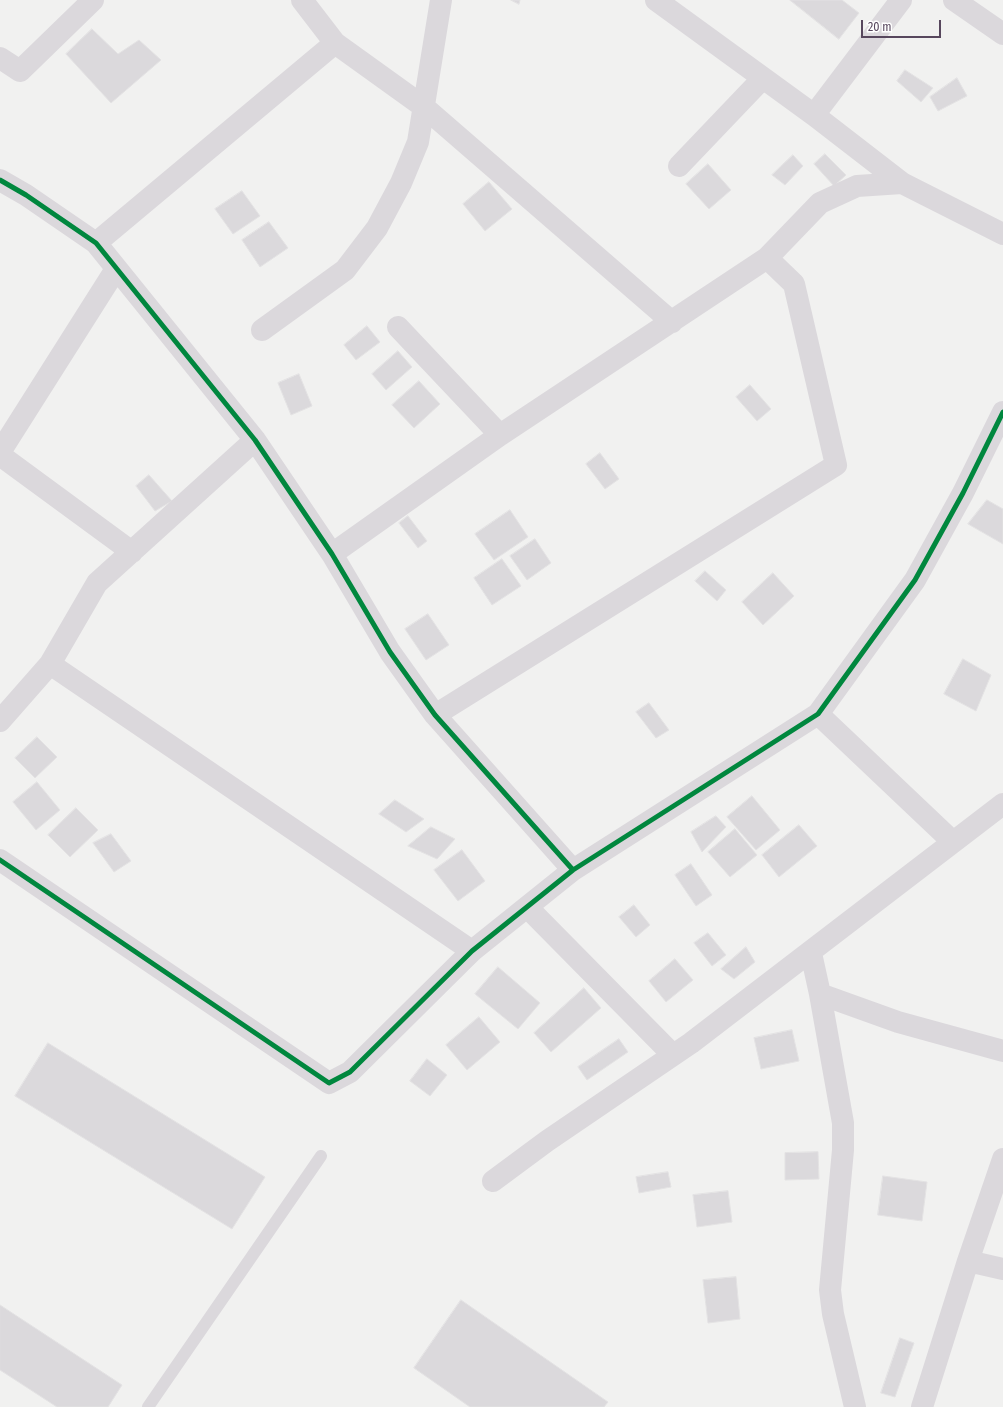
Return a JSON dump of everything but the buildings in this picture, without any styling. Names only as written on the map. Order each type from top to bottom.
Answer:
[{"type":"street","points":[[0,58],[20,71],[93,0]]},
{"type":"street","points":[[302,0],[334,43],[424,108],[672,322]]},
{"type":"street","points":[[262,330],[345,270],[377,228],[401,183],[418,142],[441,0]]},
{"type":"street","points":[[656,0],[814,115],[902,182],[1003,234]]},
{"type":"street","points":[[814,115],[901,0]]},
{"type":"street","points":[[954,0],[1003,34]]},
{"type":"street","points":[[96,243],[334,43]]},
{"type":"street","points":[[680,166],[763,78]]},
{"type":"street","points":[[0,180],[26,195],[96,243],[255,440],[332,554],[390,652],[435,715],[573,870]]},
{"type":"street","points":[[332,554],[500,435],[767,258],[820,203],[857,186],[902,182]]},
{"type":"street","points":[[435,715],[836,465],[794,284],[767,258]]},
{"type":"street","points":[[116,269],[0,454],[132,552]]},
{"type":"street","points":[[398,327],[500,435]]},
{"type":"street","points":[[0,860],[329,1083],[350,1072],[472,951],[573,870],[818,714],[915,580],[963,493],[1003,412]]},
{"type":"street","points":[[0,721],[50,664],[97,583],[255,440]]},
{"type":"street","points":[[50,664],[472,951]]},
{"type":"street","points":[[818,714],[953,842]]},
{"type":"street","points":[[493,1181],[546,1141],[691,1043],[1003,804]]},
{"type":"street","points":[[526,907],[673,1055]]},
{"type":"street","points":[[811,952],[843,1123],[843,1150],[830,1290],[833,1314],[855,1407]]},
{"type":"street","points":[[820,994],[898,1022],[1003,1051]]},
{"type":"street","points":[[922,1407],[968,1261],[1003,1159]]},
{"type":"street","points":[[968,1261],[1003,1269]]},
{"type":"lane","points":[[148,1407],[322,1156]]},
{"type":"cycle path","points":[[0,180],[26,195],[96,243],[255,440],[332,554],[390,652],[435,715],[573,870]]},
{"type":"cycle path","points":[[0,860],[329,1083],[350,1072],[472,951],[573,870],[818,714],[915,580],[963,493],[1003,412]]}]
